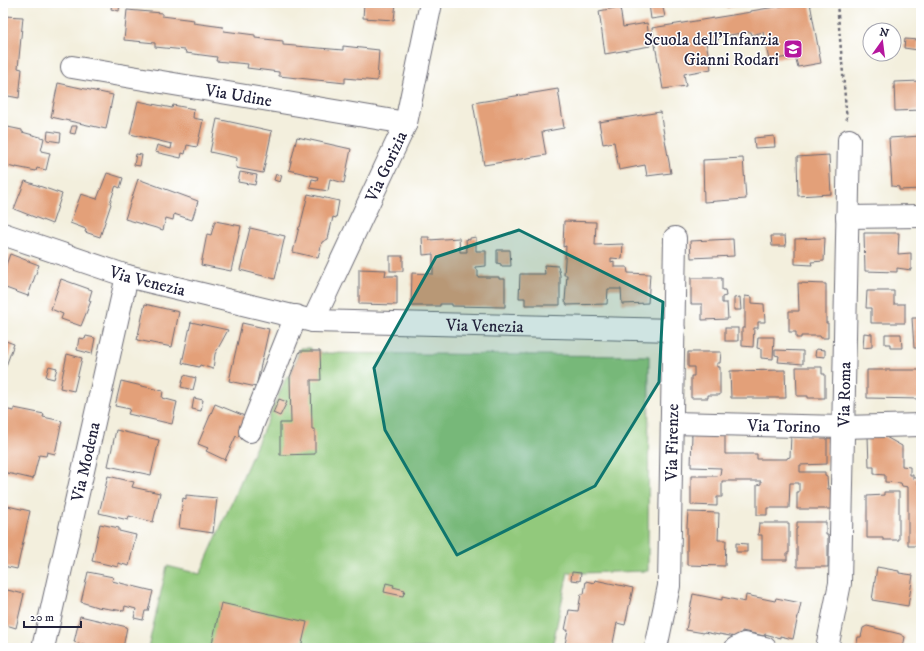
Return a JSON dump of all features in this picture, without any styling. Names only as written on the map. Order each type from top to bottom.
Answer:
[{"type":"street","name":"Via Gorizia","points":[[305,318],[406,123],[431,3]]},
{"type":"street","name":"Via Udine","points":[[72,67],[406,123]]},
{"type":"street","name":"Via Roma","points":[[827,648],[840,583],[849,140]]},
{"type":"street","points":[[847,217],[921,216]]},
{"type":"street","name":"Via Venezia","points":[[3,234],[127,276],[305,318],[674,330]]},
{"type":"street","name":"Via Firenze","points":[[659,647],[669,586],[675,238]]},
{"type":"street","name":"Via Modena","points":[[43,648],[127,276]]},
{"type":"street","points":[[250,431],[305,318]]},
{"type":"street","name":"Via Torino","points":[[672,423],[843,427],[921,425]]},
{"type":"street","points":[[736,648],[744,644],[765,648]]},
{"type":"path","points":[[837,3],[849,140]]},
{"type":"highlighted area","points":[[519,230],[663,302],[659,382],[595,486],[457,555],[385,430],[374,368],[436,257]]},
{"type":"green space","points":[[300,348],[311,348],[311,351],[320,351],[320,353],[649,356],[648,571],[568,572],[552,648],[148,648],[167,566],[200,574],[287,376],[290,377]]},
{"type":"building","points":[[112,3],[120,3],[119,11],[111,9]]},
{"type":"building","points":[[364,3],[396,3],[394,20],[363,18]]},
{"type":"building","points":[[662,3],[665,17],[651,19],[649,4]]},
{"type":"building","points":[[725,3],[752,3],[752,4],[726,8]]},
{"type":"building","name":"Scuola dell'Infanzia Gianni Rodari","points":[[799,3],[810,3],[821,63],[798,67],[795,56],[769,60],[763,32],[752,35],[751,32],[748,32],[718,37],[718,40],[706,42],[711,69],[684,74],[686,86],[663,89],[652,28]]},
{"type":"building","name":"Scuola dell'Infanzia Gianni Rodari","points":[[620,7],[623,27],[647,23],[650,46],[605,54],[599,11]]},
{"type":"building","points":[[127,10],[162,13],[162,16],[194,20],[193,23],[223,27],[224,31],[255,35],[255,38],[283,41],[283,45],[343,50],[343,46],[379,50],[377,81],[345,78],[345,83],[279,76],[279,72],[247,68],[248,64],[216,61],[217,57],[186,53],[185,50],[155,47],[155,43],[124,40]]},
{"type":"building","points":[[3,16],[23,17],[18,68],[22,69],[19,98],[3,95]]},
{"type":"building","points":[[905,39],[919,40],[918,50],[904,48]]},
{"type":"building","points":[[921,81],[921,110],[895,111],[894,82]]},
{"type":"building","points":[[58,83],[113,95],[106,129],[51,117]]},
{"type":"building","points":[[558,89],[564,128],[542,132],[546,155],[484,165],[473,103]]},
{"type":"building","points":[[138,101],[172,108],[173,105],[194,109],[193,118],[203,120],[197,147],[187,145],[185,154],[182,153],[181,158],[155,152],[157,145],[171,149],[172,144],[130,134]]},
{"type":"building","points":[[660,112],[671,173],[647,176],[645,165],[619,170],[614,142],[603,144],[599,122]]},
{"type":"building","points":[[217,119],[272,131],[263,173],[236,168],[237,158],[210,152]]},
{"type":"building","points":[[3,126],[22,130],[22,132],[44,138],[41,151],[50,153],[46,170],[37,168],[36,171],[3,165]]},
{"type":"building","points":[[72,126],[77,126],[75,134],[70,133]]},
{"type":"building","points":[[48,131],[61,133],[60,142],[47,140]]},
{"type":"building","points":[[774,136],[775,147],[755,148],[754,138]]},
{"type":"building","points":[[921,136],[921,189],[899,190],[899,187],[892,186],[889,138]]},
{"type":"building","points":[[297,137],[351,149],[344,183],[330,179],[328,191],[310,188],[312,179],[317,180],[318,177],[289,170]]},
{"type":"building","points":[[136,154],[142,155],[140,166],[134,165]]},
{"type":"building","points":[[829,155],[831,194],[798,196],[797,157]]},
{"type":"building","points":[[743,158],[746,199],[704,202],[703,160]]},
{"type":"building","points":[[240,172],[257,175],[255,185],[238,182]]},
{"type":"building","points":[[107,173],[123,178],[120,188],[116,186],[115,188],[100,237],[85,232],[86,229],[70,223],[81,194],[97,199]]},
{"type":"building","points":[[276,174],[282,175],[280,182],[274,180]]},
{"type":"building","points":[[138,179],[198,201],[192,220],[174,214],[173,220],[166,218],[163,230],[125,219]]},
{"type":"building","points":[[25,181],[62,194],[52,224],[14,209]]},
{"type":"building","points":[[308,194],[339,201],[336,218],[333,217],[328,239],[322,242],[318,258],[293,252]]},
{"type":"building","points":[[215,221],[241,226],[231,271],[201,265],[207,234],[211,235]]},
{"type":"building","points":[[564,221],[596,222],[595,245],[623,244],[622,259],[611,258],[611,262],[614,261],[614,267],[627,267],[628,273],[650,274],[648,303],[622,304],[621,289],[608,289],[607,304],[567,305],[565,301],[567,275],[564,275],[566,246],[563,247]]},
{"type":"building","points":[[250,228],[285,236],[275,279],[240,270]]},
{"type":"building","points":[[864,233],[899,233],[898,254],[911,253],[911,270],[897,268],[897,272],[865,271]]},
{"type":"building","points":[[771,236],[785,236],[786,246],[772,246]]},
{"type":"building","points":[[422,237],[429,237],[429,240],[459,238],[460,252],[467,252],[466,239],[470,240],[470,238],[476,237],[476,251],[486,251],[486,266],[475,267],[475,269],[478,270],[478,277],[499,277],[499,279],[505,279],[505,307],[452,306],[452,304],[440,304],[440,306],[411,306],[412,273],[433,274],[433,254],[423,255]]},
{"type":"building","points":[[825,238],[824,261],[811,262],[812,265],[795,264],[795,239]]},
{"type":"building","points":[[733,239],[734,256],[691,258],[690,241]]},
{"type":"building","points":[[497,250],[510,250],[511,266],[501,266],[501,264],[497,263]]},
{"type":"building","points":[[10,254],[39,265],[28,296],[3,287],[3,273]]},
{"type":"building","points":[[390,256],[403,256],[403,271],[390,271]]},
{"type":"building","points":[[544,265],[558,266],[560,275],[560,305],[525,305],[525,298],[519,298],[520,274],[545,274]]},
{"type":"building","points":[[359,269],[386,270],[385,276],[397,276],[397,305],[359,304]]},
{"type":"building","points":[[691,278],[722,278],[722,290],[725,290],[726,296],[722,297],[722,303],[727,303],[728,319],[702,320],[702,304],[691,304]]},
{"type":"building","points":[[61,279],[92,290],[89,300],[91,301],[81,326],[61,319],[63,314],[51,309]]},
{"type":"building","points":[[798,283],[826,284],[826,323],[828,323],[828,338],[821,338],[820,336],[801,336],[801,338],[796,338],[796,332],[789,332],[789,311],[799,311]]},
{"type":"building","points":[[867,291],[894,291],[894,304],[905,304],[905,323],[871,323],[871,308],[866,308]]},
{"type":"building","points":[[745,296],[752,297],[752,303],[764,304],[765,322],[758,322],[758,328],[754,328],[753,347],[742,346],[742,328],[745,328]]},
{"type":"building","points":[[740,297],[741,310],[734,310],[734,298]]},
{"type":"building","points":[[145,304],[179,312],[172,347],[137,340]]},
{"type":"building","points":[[912,318],[921,318],[921,348],[914,348]]},
{"type":"building","points":[[191,322],[228,330],[215,354],[213,369],[200,365],[199,367],[182,363]]},
{"type":"building","points":[[242,323],[269,329],[256,387],[229,381]]},
{"type":"building","points":[[725,328],[738,328],[738,341],[725,341]]},
{"type":"building","points":[[864,333],[872,334],[872,347],[863,348]]},
{"type":"building","points":[[885,334],[901,334],[902,348],[890,348],[890,344],[885,344]]},
{"type":"building","points":[[86,336],[95,338],[92,354],[77,350],[79,338],[85,339]]},
{"type":"building","points":[[758,337],[774,337],[773,359],[761,358],[761,349],[757,348]]},
{"type":"building","points":[[3,340],[14,344],[3,374]]},
{"type":"building","points":[[816,349],[825,350],[825,357],[815,356]]},
{"type":"building","points":[[775,350],[803,351],[803,364],[778,362],[779,356],[775,355]]},
{"type":"building","points":[[300,351],[320,351],[321,380],[311,380],[312,429],[315,429],[315,454],[280,455],[280,423],[291,423],[290,377]]},
{"type":"building","points":[[688,352],[721,352],[720,363],[717,363],[717,367],[720,367],[720,395],[708,395],[708,398],[691,398],[691,376],[694,376],[694,367],[688,367]]},
{"type":"building","points":[[67,354],[82,358],[74,391],[60,388]]},
{"type":"building","points":[[49,366],[57,368],[54,379],[46,377]]},
{"type":"building","points":[[796,367],[822,367],[822,374],[825,374],[825,398],[808,398],[808,396],[797,396]]},
{"type":"building","points":[[785,370],[786,398],[731,398],[730,371]]},
{"type":"building","points":[[867,370],[921,370],[921,399],[867,398]]},
{"type":"building","points":[[184,375],[196,378],[193,390],[181,387]]},
{"type":"building","points":[[121,381],[163,391],[162,398],[177,402],[172,424],[128,414],[130,409],[115,406]]},
{"type":"building","points":[[194,398],[203,400],[201,411],[192,409]]},
{"type":"building","points":[[279,399],[287,402],[280,416],[273,413]]},
{"type":"building","points":[[215,404],[247,417],[225,460],[206,451],[208,448],[198,444]]},
{"type":"building","points":[[14,408],[44,414],[43,417],[62,421],[55,454],[47,452],[46,456],[39,455],[33,479],[3,472],[3,409],[14,411]]},
{"type":"building","points":[[116,430],[159,440],[151,475],[108,466]]},
{"type":"building","points":[[692,433],[725,434],[725,454],[757,454],[757,459],[787,459],[790,457],[791,435],[827,436],[827,464],[800,465],[800,472],[825,472],[825,475],[827,476],[828,489],[832,489],[832,509],[797,509],[797,492],[799,492],[799,483],[790,483],[789,508],[767,508],[767,515],[757,515],[757,485],[761,484],[761,481],[722,481],[722,497],[717,497],[717,506],[691,505],[691,476],[717,476],[720,475],[721,468],[691,467]]},
{"type":"building","points":[[868,436],[884,436],[902,446],[902,466],[910,467],[910,475],[913,475],[913,478],[918,478],[918,484],[921,484],[921,535],[919,535],[919,546],[908,546],[908,487],[902,486],[901,483],[885,482],[885,475],[874,474],[874,467],[869,467]]},
{"type":"building","points":[[108,476],[134,482],[132,487],[160,493],[153,522],[129,516],[128,520],[99,513]]},
{"type":"building","points":[[884,492],[899,492],[899,540],[867,538],[867,496],[884,495]]},
{"type":"building","points":[[186,495],[217,498],[213,533],[179,528],[183,498],[186,499]]},
{"type":"building","points":[[3,505],[30,511],[17,569],[3,566]]},
{"type":"building","points":[[688,512],[719,513],[718,540],[726,540],[725,566],[687,565]]},
{"type":"building","points":[[797,522],[826,522],[826,535],[828,535],[828,567],[797,567]]},
{"type":"building","points":[[759,523],[789,523],[789,553],[787,553],[787,560],[762,560],[762,535],[758,535]]},
{"type":"building","points":[[100,524],[119,528],[119,531],[136,535],[129,566],[118,563],[118,567],[92,561]]},
{"type":"building","points":[[736,543],[747,544],[747,552],[736,552]]},
{"type":"building","points":[[877,567],[913,575],[908,606],[872,600]]},
{"type":"building","points":[[88,572],[113,577],[112,581],[153,591],[148,611],[145,611],[143,620],[134,618],[136,609],[125,606],[124,611],[97,607],[81,602]]},
{"type":"building","points":[[572,572],[581,573],[580,581],[571,580]]},
{"type":"building","points":[[595,580],[633,588],[625,625],[617,623],[612,648],[572,648],[573,645],[565,644],[568,630],[565,630],[569,610],[578,611],[581,594],[584,594],[586,581],[594,583]]},
{"type":"building","points":[[386,583],[394,585],[393,587],[405,590],[403,596],[384,592]]},
{"type":"building","points":[[3,589],[24,594],[16,628],[3,624]]},
{"type":"building","points":[[693,594],[722,600],[722,597],[745,602],[746,595],[775,601],[776,598],[801,603],[793,639],[780,636],[780,638],[765,634],[764,636],[742,631],[741,638],[686,630]]},
{"type":"building","points":[[221,603],[307,622],[301,648],[211,648]]},
{"type":"building","points":[[80,616],[127,627],[123,648],[87,648],[87,645],[74,642]]},
{"type":"building","points":[[867,626],[900,634],[905,637],[903,648],[856,648],[858,637],[861,637],[863,628]]},
{"type":"place","name":"Scuola dell'Infanzia Gianni Rodari","points":[[793,49]]}]
